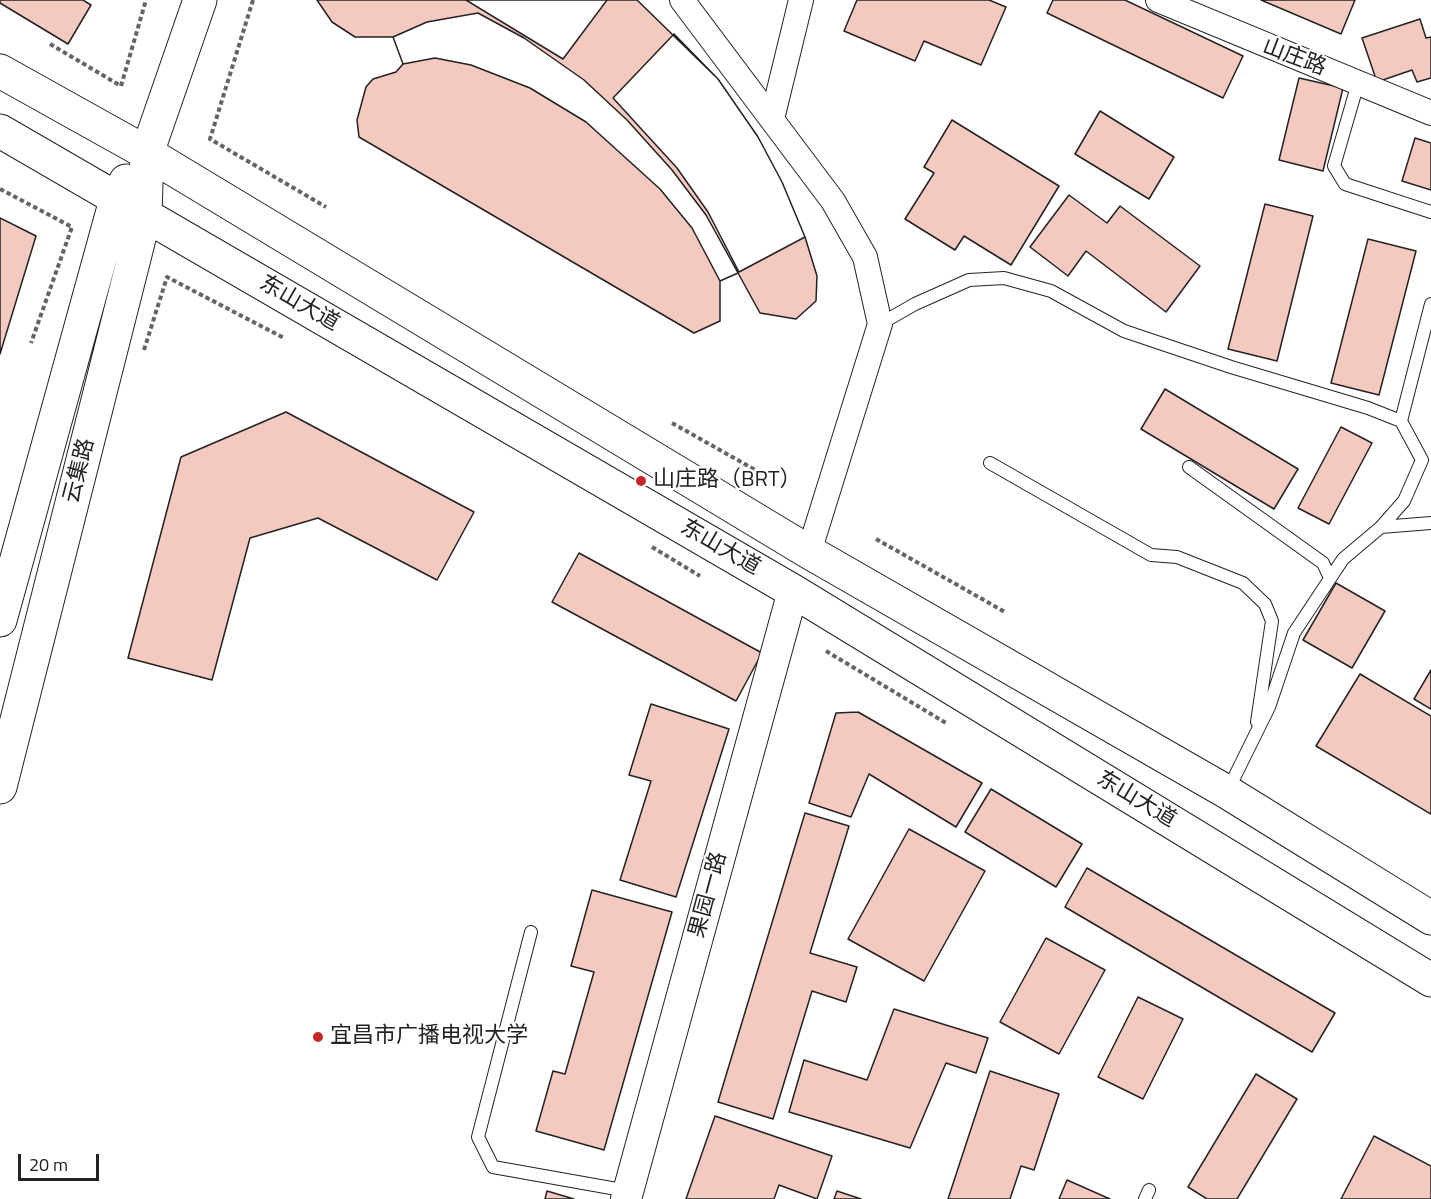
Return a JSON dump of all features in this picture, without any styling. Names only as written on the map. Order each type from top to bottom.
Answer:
[{"type":"main road","name":"云集路","points":[[0,787],[145,215],[147,153],[200,0]]},
{"type":"main road","name":"东山大道","points":[[0,71],[147,153],[809,552],[1227,792],[1431,918]]},
{"type":"main road","name":"东山大道","points":[[0,131],[793,591],[1431,980]]},
{"type":"main road","name":"云集路","points":[[0,620],[116,200],[128,177],[147,153]]},
{"type":"street","points":[[682,0],[833,201],[865,257],[880,324],[809,552]]},
{"type":"street","points":[[772,119],[801,0]]},
{"type":"street","name":"山庄路","points":[[1158,0],[1431,113]]},
{"type":"street","name":"果园一路","points":[[627,1195],[793,591]]},
{"type":"lane","points":[[1358,84],[1334,166],[1345,184],[1431,212]]},
{"type":"lane","points":[[880,324],[915,304],[969,280],[1004,278],[1051,291],[1124,331],[1231,367],[1368,408],[1401,421],[1427,457],[1404,501],[1381,527],[1343,559],[1294,633],[1269,707],[1227,792]]},
{"type":"lane","points":[[1401,421],[1431,304]]},
{"type":"lane","points":[[990,463],[1151,555],[1177,557],[1243,583],[1265,603],[1272,621],[1255,735]]},
{"type":"lane","points":[[1190,467],[1316,557],[1323,563],[1330,578]]},
{"type":"lane","points":[[1381,527],[1431,523]]},
{"type":"lane","points":[[531,932],[478,1137],[493,1167],[627,1195]]},
{"type":"path","points":[[50,44],[121,86],[146,0]]},
{"type":"path","points":[[253,0],[210,139],[326,207]]},
{"type":"path","points":[[0,189],[72,226],[31,343]]},
{"type":"path","points":[[143,355],[167,277],[284,338]]},
{"type":"path","points":[[672,423],[766,476]]},
{"type":"path","points":[[876,539],[1005,612]]},
{"type":"path","points":[[826,651],[946,723]]},
{"type":"building","points":[[0,0],[83,0],[91,5],[68,44],[0,3]]},
{"type":"building","points":[[317,0],[637,0],[718,79],[758,137],[782,182],[805,237],[817,276],[816,301],[796,319],[760,313],[738,273],[720,281],[720,321],[694,333],[359,137],[357,120],[366,87],[373,79],[396,72],[403,64],[393,37],[355,37],[332,22]]},
{"type":"building","points":[[466,0],[607,0],[563,59]]},
{"type":"building","points":[[857,0],[989,0],[1006,7],[981,65],[924,41],[915,61],[844,31]]},
{"type":"building","points":[[1053,0],[1125,0],[1243,56],[1223,98],[1047,13]]},
{"type":"building","points":[[1261,0],[1355,0],[1341,34]]},
{"type":"building","points":[[478,13],[524,38],[584,80],[627,120],[672,170],[706,215],[738,273],[720,281],[692,228],[660,189],[586,122],[530,88],[471,65],[435,58],[403,64],[393,37],[427,22]]},
{"type":"building","points":[[1420,19],[1426,38],[1431,37],[1431,78],[1417,82],[1412,70],[1377,82],[1362,38]]},
{"type":"building","points":[[674,34],[718,79],[758,137],[782,182],[805,237],[739,272],[708,212],[677,168],[613,98]]},
{"type":"building","points":[[1299,78],[1343,88],[1323,171],[1279,160]]},
{"type":"building","points":[[1100,111],[1174,157],[1149,199],[1075,154]]},
{"type":"building","points":[[952,120],[1059,186],[1011,265],[964,236],[955,250],[905,219],[934,173],[924,167]]},
{"type":"building","points":[[1415,138],[1431,143],[1431,190],[1402,181]]},
{"type":"building","points":[[1069,195],[1107,223],[1120,206],[1200,266],[1166,312],[1086,251],[1068,276],[1030,247]]},
{"type":"building","points":[[1265,204],[1313,216],[1277,361],[1228,349]]},
{"type":"building","points":[[0,218],[36,236],[0,354]]},
{"type":"building","points":[[1368,239],[1416,251],[1379,395],[1331,383]]},
{"type":"building","points":[[1165,389],[1298,469],[1274,509],[1141,429]]},
{"type":"building","points":[[286,412],[474,512],[437,580],[318,518],[250,538],[212,680],[128,658],[181,457]]},
{"type":"building","points":[[1341,427],[1372,443],[1329,524],[1298,508]]},
{"type":"building","points":[[579,553],[762,653],[736,701],[552,602]]},
{"type":"building","points":[[1336,583],[1385,611],[1352,668],[1303,640]]},
{"type":"building","points":[[1431,670],[1431,709],[1414,699]]},
{"type":"building","points":[[1360,674],[1431,716],[1431,814],[1316,746]]},
{"type":"building","points":[[651,704],[729,729],[676,897],[620,880],[651,781],[629,775]]},
{"type":"building","points":[[858,712],[982,783],[956,827],[869,774],[851,817],[809,803],[836,713]]},
{"type":"building","points":[[991,789],[1082,844],[1056,887],[965,832]]},
{"type":"building","points":[[805,813],[849,826],[810,953],[857,967],[846,1002],[812,991],[773,1119],[718,1102]]},
{"type":"building","points":[[909,829],[985,871],[924,981],[848,939]]},
{"type":"building","points":[[1087,868],[1335,1013],[1312,1052],[1065,907]]},
{"type":"building","points":[[592,890],[672,912],[604,1150],[536,1131],[553,1071],[565,1074],[594,972],[571,966]]},
{"type":"building","points":[[1046,938],[1105,970],[1059,1054],[1000,1022]]},
{"type":"building","points":[[1138,997],[1183,1019],[1143,1099],[1098,1077]]},
{"type":"building","points":[[894,1009],[988,1038],[976,1073],[946,1063],[910,1148],[789,1112],[804,1060],[867,1080]]},
{"type":"building","points":[[990,1071],[1059,1094],[1034,1170],[1021,1166],[1010,1199],[948,1199]]},
{"type":"building","points":[[1256,1074],[1297,1099],[1237,1199],[1207,1199],[1188,1187]]},
{"type":"building","points":[[715,1116],[832,1156],[817,1199],[779,1185],[774,1199],[686,1199]]},
{"type":"building","points":[[1374,1136],[1431,1166],[1431,1199],[1341,1199]]},
{"type":"building","points":[[1067,1180],[1110,1199],[1059,1199]]},
{"type":"building","points":[[547,1191],[574,1199],[545,1199]]},
{"type":"building","points":[[837,1191],[861,1199],[834,1199]]},
{"type":"place","name":"山庄路（BRT）","points":[[641,481]]},
{"type":"place","name":"宜昌市广播电视大学","points":[[318,1037]]}]
